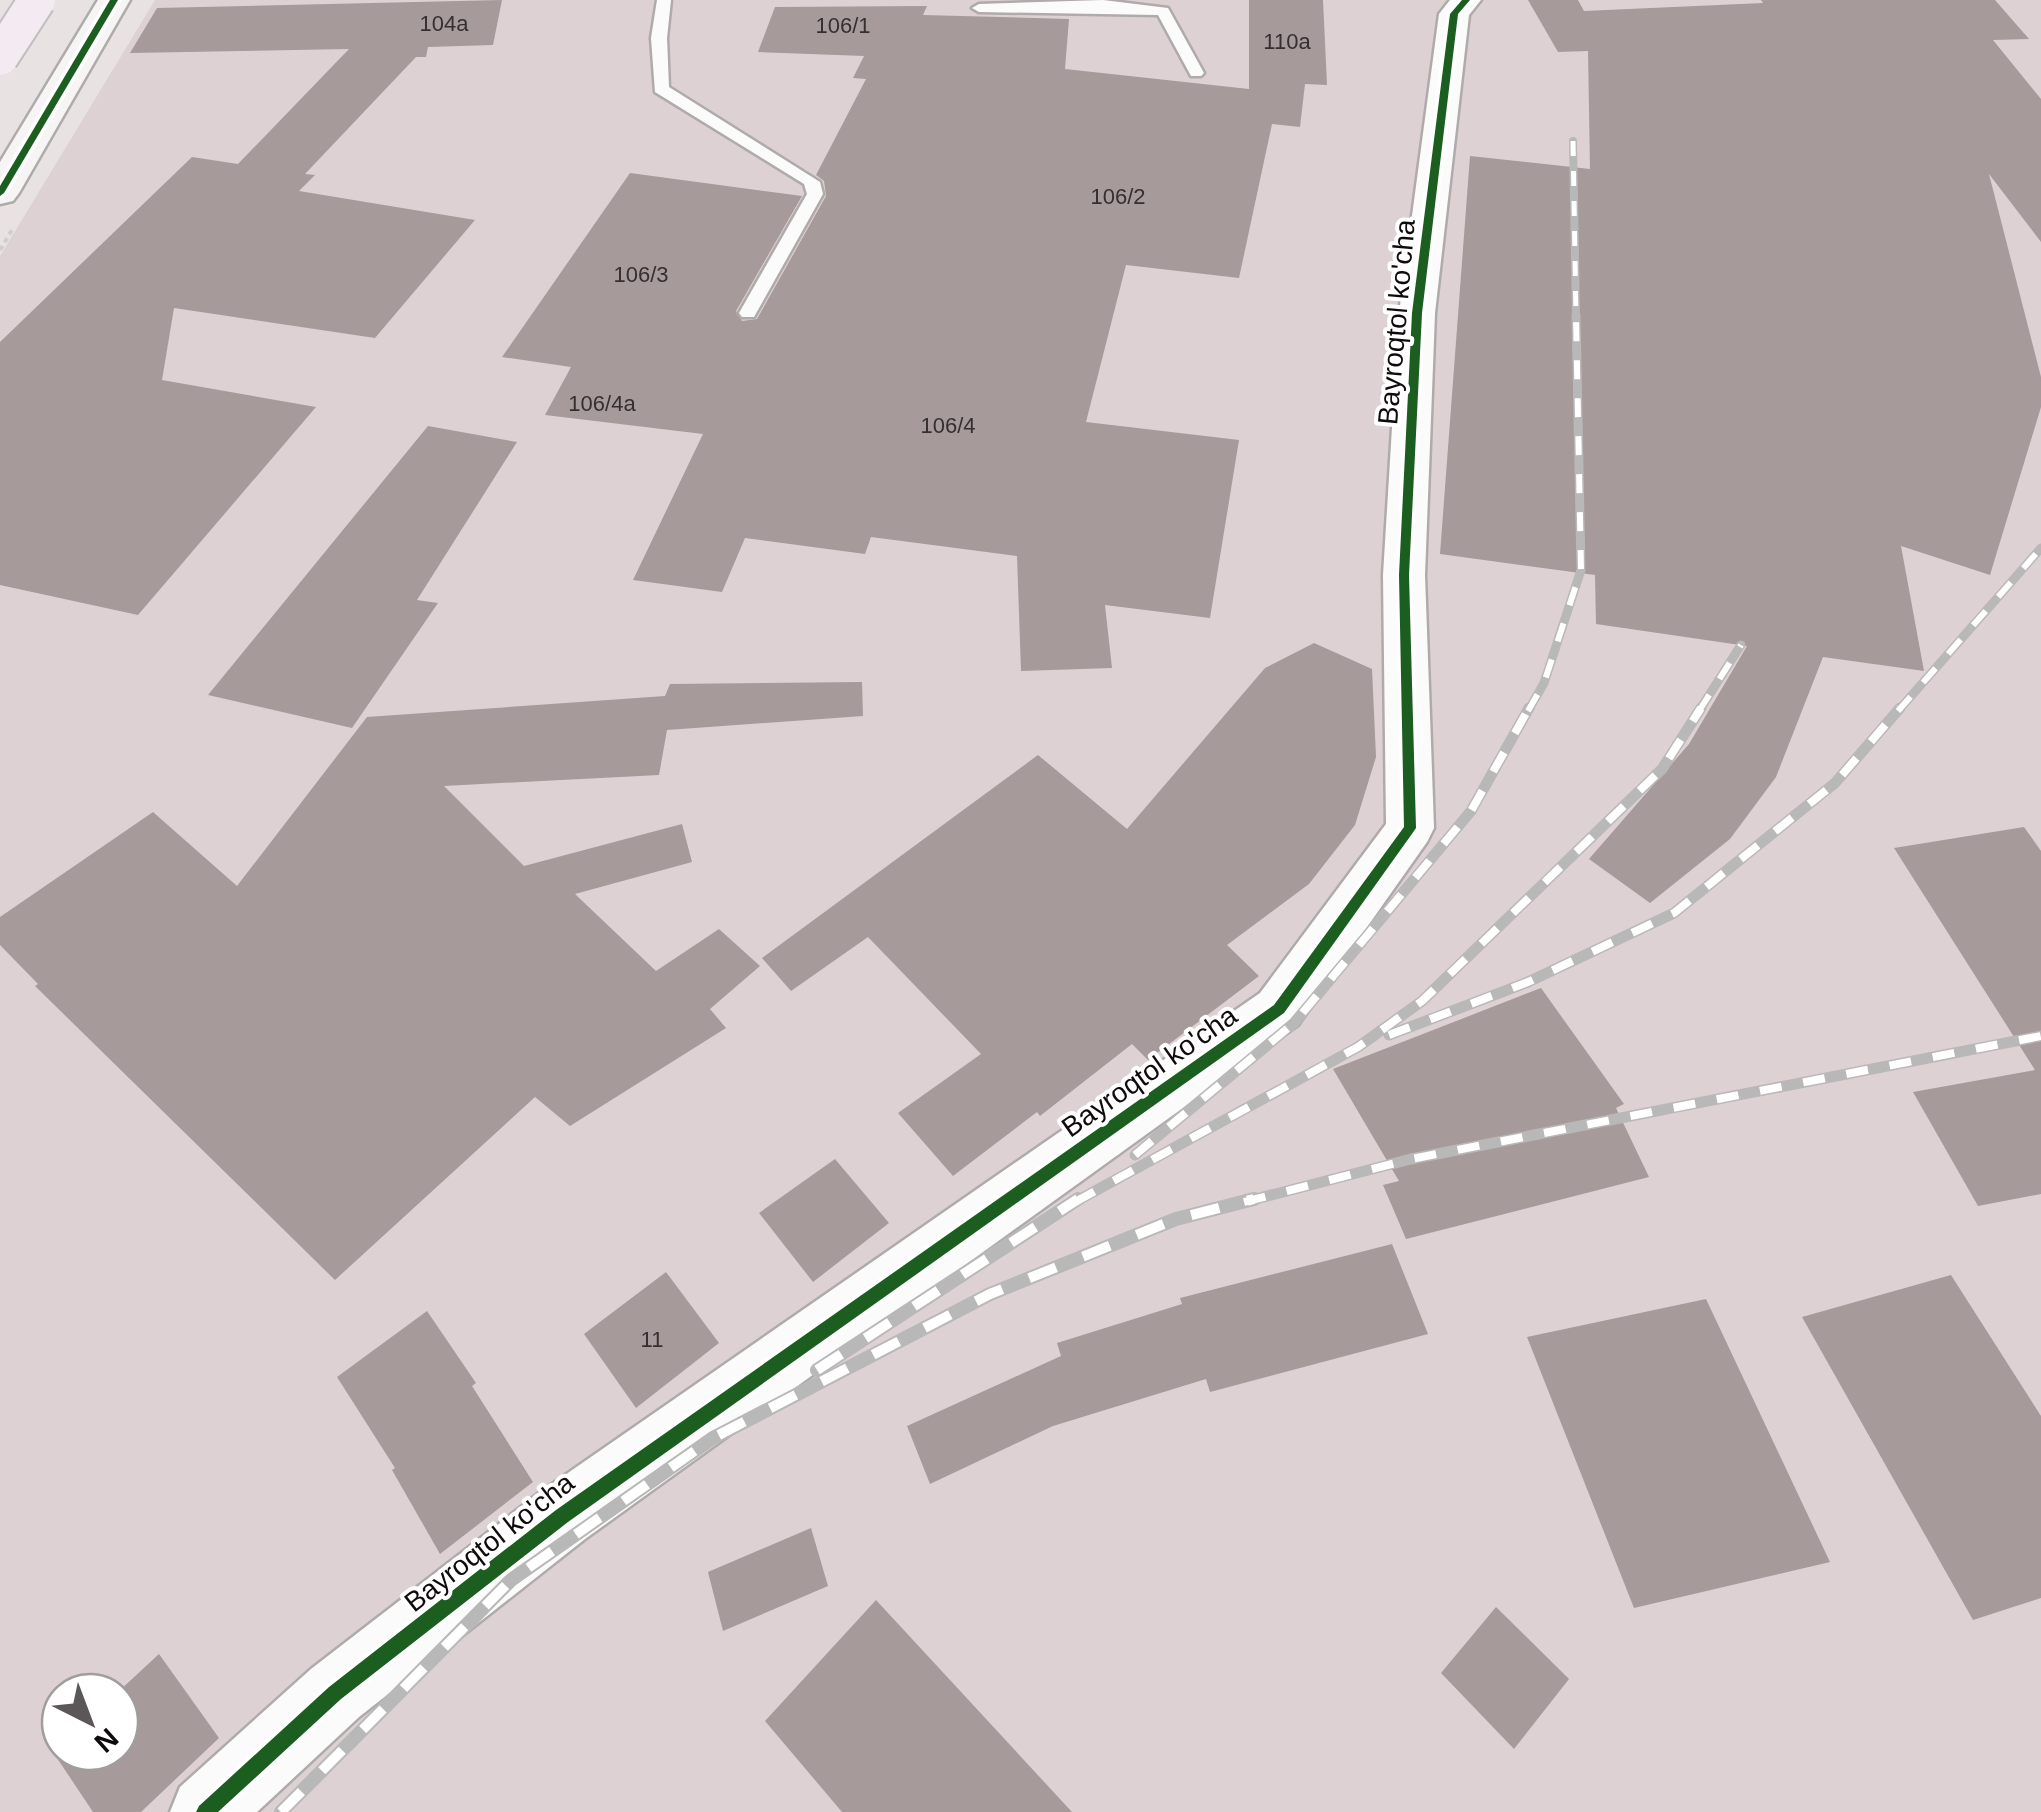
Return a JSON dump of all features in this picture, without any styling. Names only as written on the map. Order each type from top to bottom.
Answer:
[{"type":"main road","points":[[0,57],[59,26]]},
{"type":"street","points":[[0,27],[59,26],[114,0]]},
{"type":"street","name":"Bayroqtol ko'cha","points":[[205,1812],[336,1693],[562,1516],[1280,1009],[1410,828],[1404,575],[1418,313],[1454,14],[1466,0]]},
{"type":"street","points":[[0,193],[59,26]]},
{"type":"lane","points":[[664,0],[659,38],[661,88],[796,171],[812,182],[816,194],[748,313]]},
{"type":"lane","points":[[979,8],[1111,3],[1163,11],[1196,73]]},
{"type":"shaded area","points":[[155,0],[2041,0],[2041,1812],[0,1812],[0,256]]},
{"type":"building","points":[[502,0],[493,45],[428,47],[426,57],[416,57],[305,174],[315,175],[299,191],[475,220],[375,338],[174,308],[162,380],[316,407],[138,615],[0,585],[0,342],[192,157],[238,164],[349,49],[130,53],[157,8]]},
{"type":"building","points":[[1249,0],[1323,0],[1327,85],[1305,84],[1300,127],[1272,124],[1239,278],[1126,265],[1086,422],[1239,440],[1210,618],[1105,605],[1112,668],[1021,671],[1017,556],[871,537],[865,554],[745,538],[722,592],[633,580],[703,434],[545,415],[571,367],[502,357],[630,173],[802,196],[736,311],[742,321],[757,319],[826,196],[824,181],[816,175],[866,79],[853,78],[864,56],[758,52],[775,7],[927,6],[923,15],[1069,19],[1065,69],[1249,89]]},
{"type":"building","points":[[1528,0],[1578,0],[1584,11],[1763,3],[1761,0],[1995,0],[2029,39],[1993,40],[2041,99],[2041,242],[1989,174],[2041,377],[2041,407],[1990,575],[1901,546],[1924,671],[1823,657],[1776,777],[1730,839],[1650,903],[1589,859],[1689,744],[1747,646],[1596,624],[1595,575],[1440,554],[1470,156],[1590,169],[1588,51],[1558,52]]},
{"type":"building","points":[[428,426],[517,442],[417,600],[438,603],[352,728],[208,695]]},
{"type":"building","points":[[1314,643],[1372,669],[1376,757],[1355,825],[1309,884],[1227,945],[1259,976],[1148,1060],[1132,1044],[1040,1116],[1037,1112],[953,1176],[898,1113],[981,1054],[868,937],[791,991],[762,958],[1038,755],[1127,829],[1265,668]]},
{"type":"building","points":[[862,682],[863,716],[667,730],[659,775],[444,786],[524,866],[682,824],[692,862],[575,894],[656,971],[719,929],[760,966],[710,1009],[726,1028],[570,1126],[535,1097],[335,1280],[35,986],[38,984],[0,945],[0,917],[153,812],[237,886],[367,717],[665,696],[670,684]]},
{"type":"building","points":[[2024,827],[2041,851],[2041,1194],[1978,1206],[1913,1092],[2035,1070],[1894,848]]},
{"type":"building","points":[[1541,988],[1624,1104],[1616,1108],[1649,1177],[1406,1239],[1383,1185],[1399,1181],[1333,1069]]},
{"type":"building","points":[[835,1159],[889,1223],[813,1282],[759,1213]]},
{"type":"building","points":[[1392,1244],[1428,1334],[1210,1392],[1206,1379],[1053,1426],[930,1484],[907,1426],[1061,1356],[1057,1343],[1182,1304],[1180,1298]]},
{"type":"building","points":[[666,1272],[719,1343],[636,1408],[584,1334]]},
{"type":"building","points":[[1951,1275],[2041,1416],[2041,1598],[1973,1620],[1802,1317]]},
{"type":"building","points":[[1706,1299],[1830,1562],[1634,1608],[1527,1337]]},
{"type":"building","points":[[427,1311],[476,1383],[472,1386],[533,1482],[440,1554],[392,1470],[395,1468],[337,1377]]},
{"type":"building","points":[[811,1528],[828,1586],[723,1631],[708,1572]]},
{"type":"building","points":[[876,1600],[1072,1812],[842,1812],[765,1721]]},
{"type":"building","points":[[1496,1607],[1569,1679],[1514,1749],[1441,1673]]},
{"type":"building","points":[[159,1654],[219,1738],[141,1812],[93,1812],[66,1772],[140,1772],[140,1672]]},
{"type":"railway","points":[[1573,141],[1576,317]]},
{"type":"railway","points":[[1528,711],[1544,683],[1581,570],[1576,315]]},
{"type":"railway","points":[[1898,711],[2041,548]]},
{"type":"railway","points":[[1699,711],[1741,645]]},
{"type":"railway","points":[[1135,1155],[1294,1023],[1471,811],[1529,708]]},
{"type":"railway","points":[[1075,1202],[1358,1047],[1422,1001],[1662,769],[1701,708]]},
{"type":"railway","points":[[1389,1035],[1528,982],[1674,913],[1835,783],[1900,708]]},
{"type":"railway","points":[[1244,1202],[1411,1159],[2041,1036]]},
{"type":"railway","points":[[817,1370],[1078,1199]]},
{"type":"railway","points":[[281,1812],[511,1580],[713,1438],[990,1294],[1176,1219],[1254,1199]]},
{"type":"cycle path","points":[[0,193],[114,0]]},
{"type":"cycle path","points":[[205,1812],[335,1693],[562,1516],[1279,1009],[1410,828],[1404,575],[1417,313],[1454,14],[1466,0]]}]
